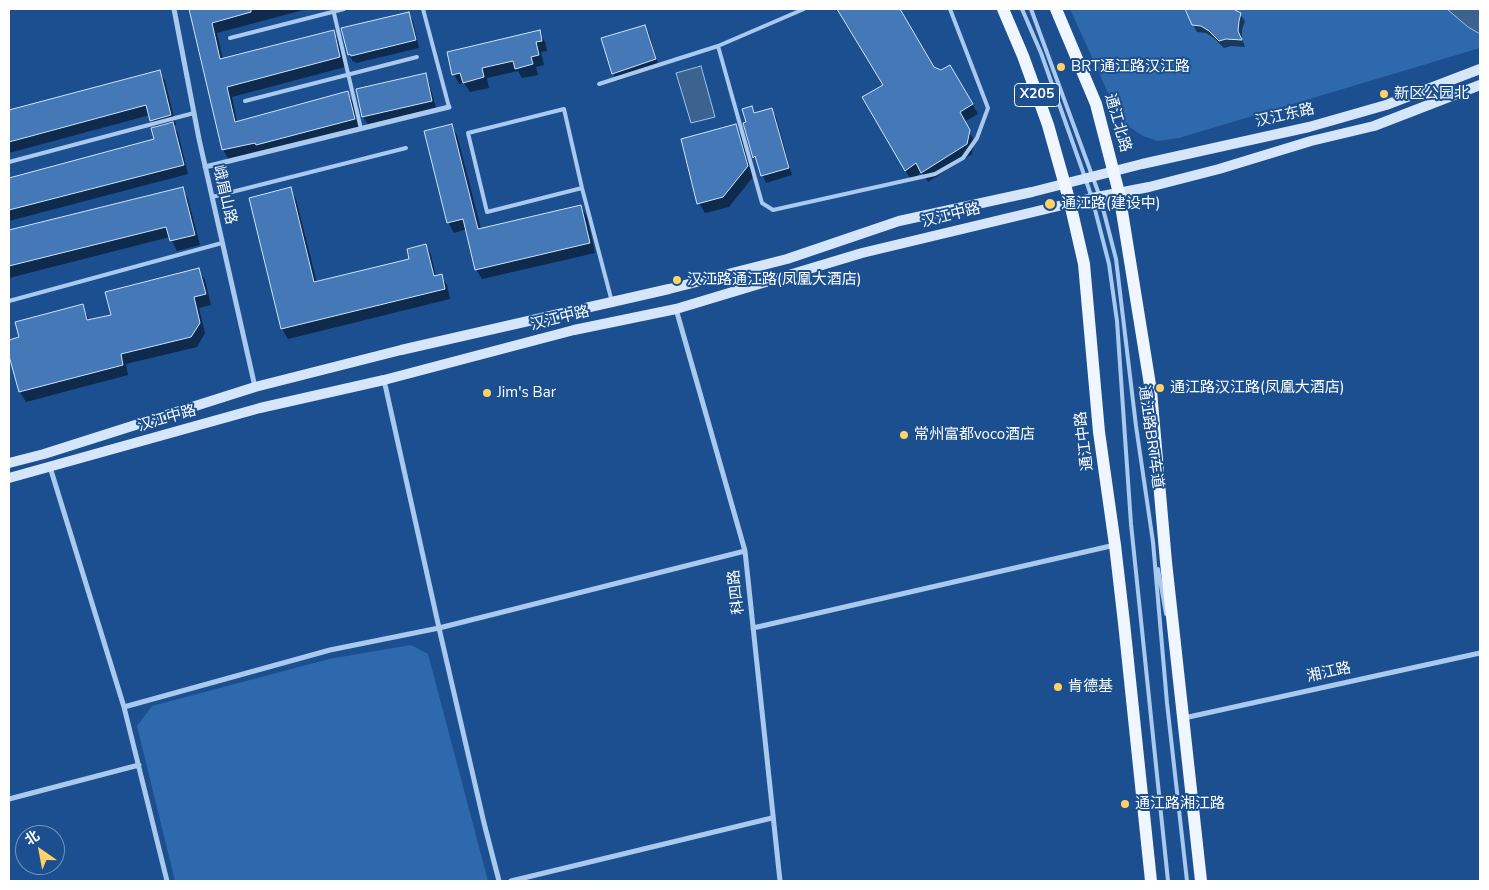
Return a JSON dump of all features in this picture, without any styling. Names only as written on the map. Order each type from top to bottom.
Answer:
[{"type":"main road","name":"通江中路","points":[[1003,9],[1023,56],[1048,125],[1070,203],[1084,264],[1099,432],[1115,545],[1151,881]]},
{"type":"main road","name":"通江北路","points":[[1056,9],[1096,104],[1119,193]]},
{"type":"main road","name":"汉江东路","points":[[1089,177],[1309,127],[1386,105],[1480,69]]},
{"type":"main road","name":"汉江东路","points":[[1119,193],[1219,169],[1311,141],[1374,126],[1480,85]]},
{"type":"main road","name":"汉江中路","points":[[9,463],[53,452],[254,387],[401,350],[612,302],[787,259],[899,221],[1089,177]]},
{"type":"main road","name":"汉江中路","points":[[9,478],[260,408],[384,380],[574,330],[676,309],[862,253],[1119,193]]},
{"type":"main road","points":[[1119,193],[1151,391],[1166,562],[1201,881]]},
{"type":"street","name":"峨眉山路","points":[[174,9],[205,167],[254,387]]},
{"type":"street","points":[[205,167],[449,107]]},
{"type":"street","name":"科四路","points":[[676,309],[745,551],[780,881]]},
{"type":"street","points":[[384,380],[439,628],[499,881]]},
{"type":"street","points":[[50,467],[124,707],[167,881]]},
{"type":"street","points":[[753,628],[1115,545]]},
{"type":"street","points":[[124,707],[330,650],[439,628],[745,551]]},
{"type":"street","name":"湘江路","points":[[1183,718],[1480,653]]},
{"type":"street","points":[[9,799],[139,765]]},
{"type":"street","points":[[512,881],[772,818]]},
{"type":"lane","points":[[230,38],[333,10],[344,9]]},
{"type":"lane","points":[[423,9],[449,107]]},
{"type":"lane","points":[[600,84],[718,46],[804,9]]},
{"type":"lane","points":[[718,46],[762,203],[773,210],[935,174],[964,158],[977,138],[988,108],[950,9]]},
{"type":"lane","name":"通江路BRT车道","points":[[1022,9],[1089,177],[1096,198],[1109,264],[1117,322],[1131,524],[1168,881]]},
{"type":"lane","name":"通江路BRT车道","points":[[1031,9],[1116,259],[1136,426],[1154,542],[1167,703],[1187,881]]},
{"type":"lane","points":[[333,10],[361,129]]},
{"type":"lane","points":[[245,101],[417,57]]},
{"type":"lane","points":[[582,188],[487,212],[468,133],[564,109],[582,188],[612,302]]},
{"type":"lane","points":[[9,162],[194,113]]},
{"type":"lane","points":[[212,197],[406,148]]},
{"type":"lane","points":[[9,301],[222,243]]},
{"type":"lane","points":[[1154,542],[1183,718]]},
{"type":"shaded area","points":[[1070,9],[1447,9],[1468,27],[1480,34],[1480,48],[1179,138],[1158,141],[1143,136],[1125,124],[1115,108]]},
{"type":"shaded area","points":[[1447,9],[1480,9],[1480,34],[1468,27]]},
{"type":"shaded area","points":[[701,66],[715,117],[691,123],[676,73]]},
{"type":"shaded area","points":[[411,645],[428,654],[488,881],[175,881],[137,726],[152,706],[329,659]]},
{"type":"building","points":[[189,9],[251,9],[251,12],[212,23],[220,59],[334,30],[340,57],[227,87],[235,122],[348,91],[355,119],[256,145],[255,143],[222,150]]},
{"type":"building","points":[[837,9],[900,9],[934,67],[941,70],[950,65],[973,104],[960,112],[970,130],[967,144],[921,173],[916,163],[905,171],[862,97],[883,85]]},
{"type":"building","points":[[1185,9],[1233,9],[1241,13],[1238,31],[1242,40],[1226,39],[1219,41],[1201,26],[1192,25]]},
{"type":"building","points":[[409,12],[416,40],[351,56],[350,54],[348,55],[341,28]]},
{"type":"building","points":[[645,25],[656,59],[612,74],[601,38]]},
{"type":"building","points":[[540,30],[542,41],[536,42],[539,55],[531,57],[533,64],[515,69],[513,61],[482,68],[484,77],[463,83],[460,73],[452,75],[447,52]]},
{"type":"building","points":[[160,70],[171,115],[150,121],[146,105],[9,142],[9,110]]},
{"type":"building","points":[[426,73],[432,101],[362,117],[356,89]]},
{"type":"building","points":[[752,106],[754,113],[772,108],[789,168],[761,176],[755,156],[753,158],[743,123],[746,122],[742,109]]},
{"type":"building","points":[[173,122],[184,165],[9,210],[9,178],[154,139],[151,128]]},
{"type":"building","points":[[452,124],[478,229],[581,205],[590,243],[475,270],[463,219],[447,223],[424,131]]},
{"type":"building","points":[[736,124],[748,166],[723,197],[697,204],[681,139]]},
{"type":"building","points":[[183,187],[195,235],[170,241],[166,227],[9,266],[9,230]]},
{"type":"building","points":[[291,187],[314,282],[409,259],[407,249],[426,244],[434,276],[442,274],[445,289],[281,329],[249,198]]},
{"type":"building","points":[[199,268],[206,294],[194,297],[200,323],[191,337],[121,354],[123,365],[19,392],[9,356],[9,340],[19,337],[15,322],[83,304],[87,320],[111,315],[105,292]]},
{"type":"place","name":"BRT通江路汉江路","points":[[1061,67]]},
{"type":"place","name":"新区公园北","points":[[1384,94]]},
{"type":"place","name":"通江路(建设中)","points":[[1050,204]]},
{"type":"place","name":"汉江路通江路(凤凰大酒店)","points":[[677,280]]},
{"type":"place","name":"通江路汉江路(凤凰大酒店)","points":[[1160,388]]},
{"type":"place","name":"Jim's Bar","points":[[487,393]]},
{"type":"place","name":"常州富都voco酒店","points":[[904,435]]},
{"type":"place","name":"肯德基","points":[[1058,687]]},
{"type":"place","name":"通江路湘江路","points":[[1125,804]]}]
